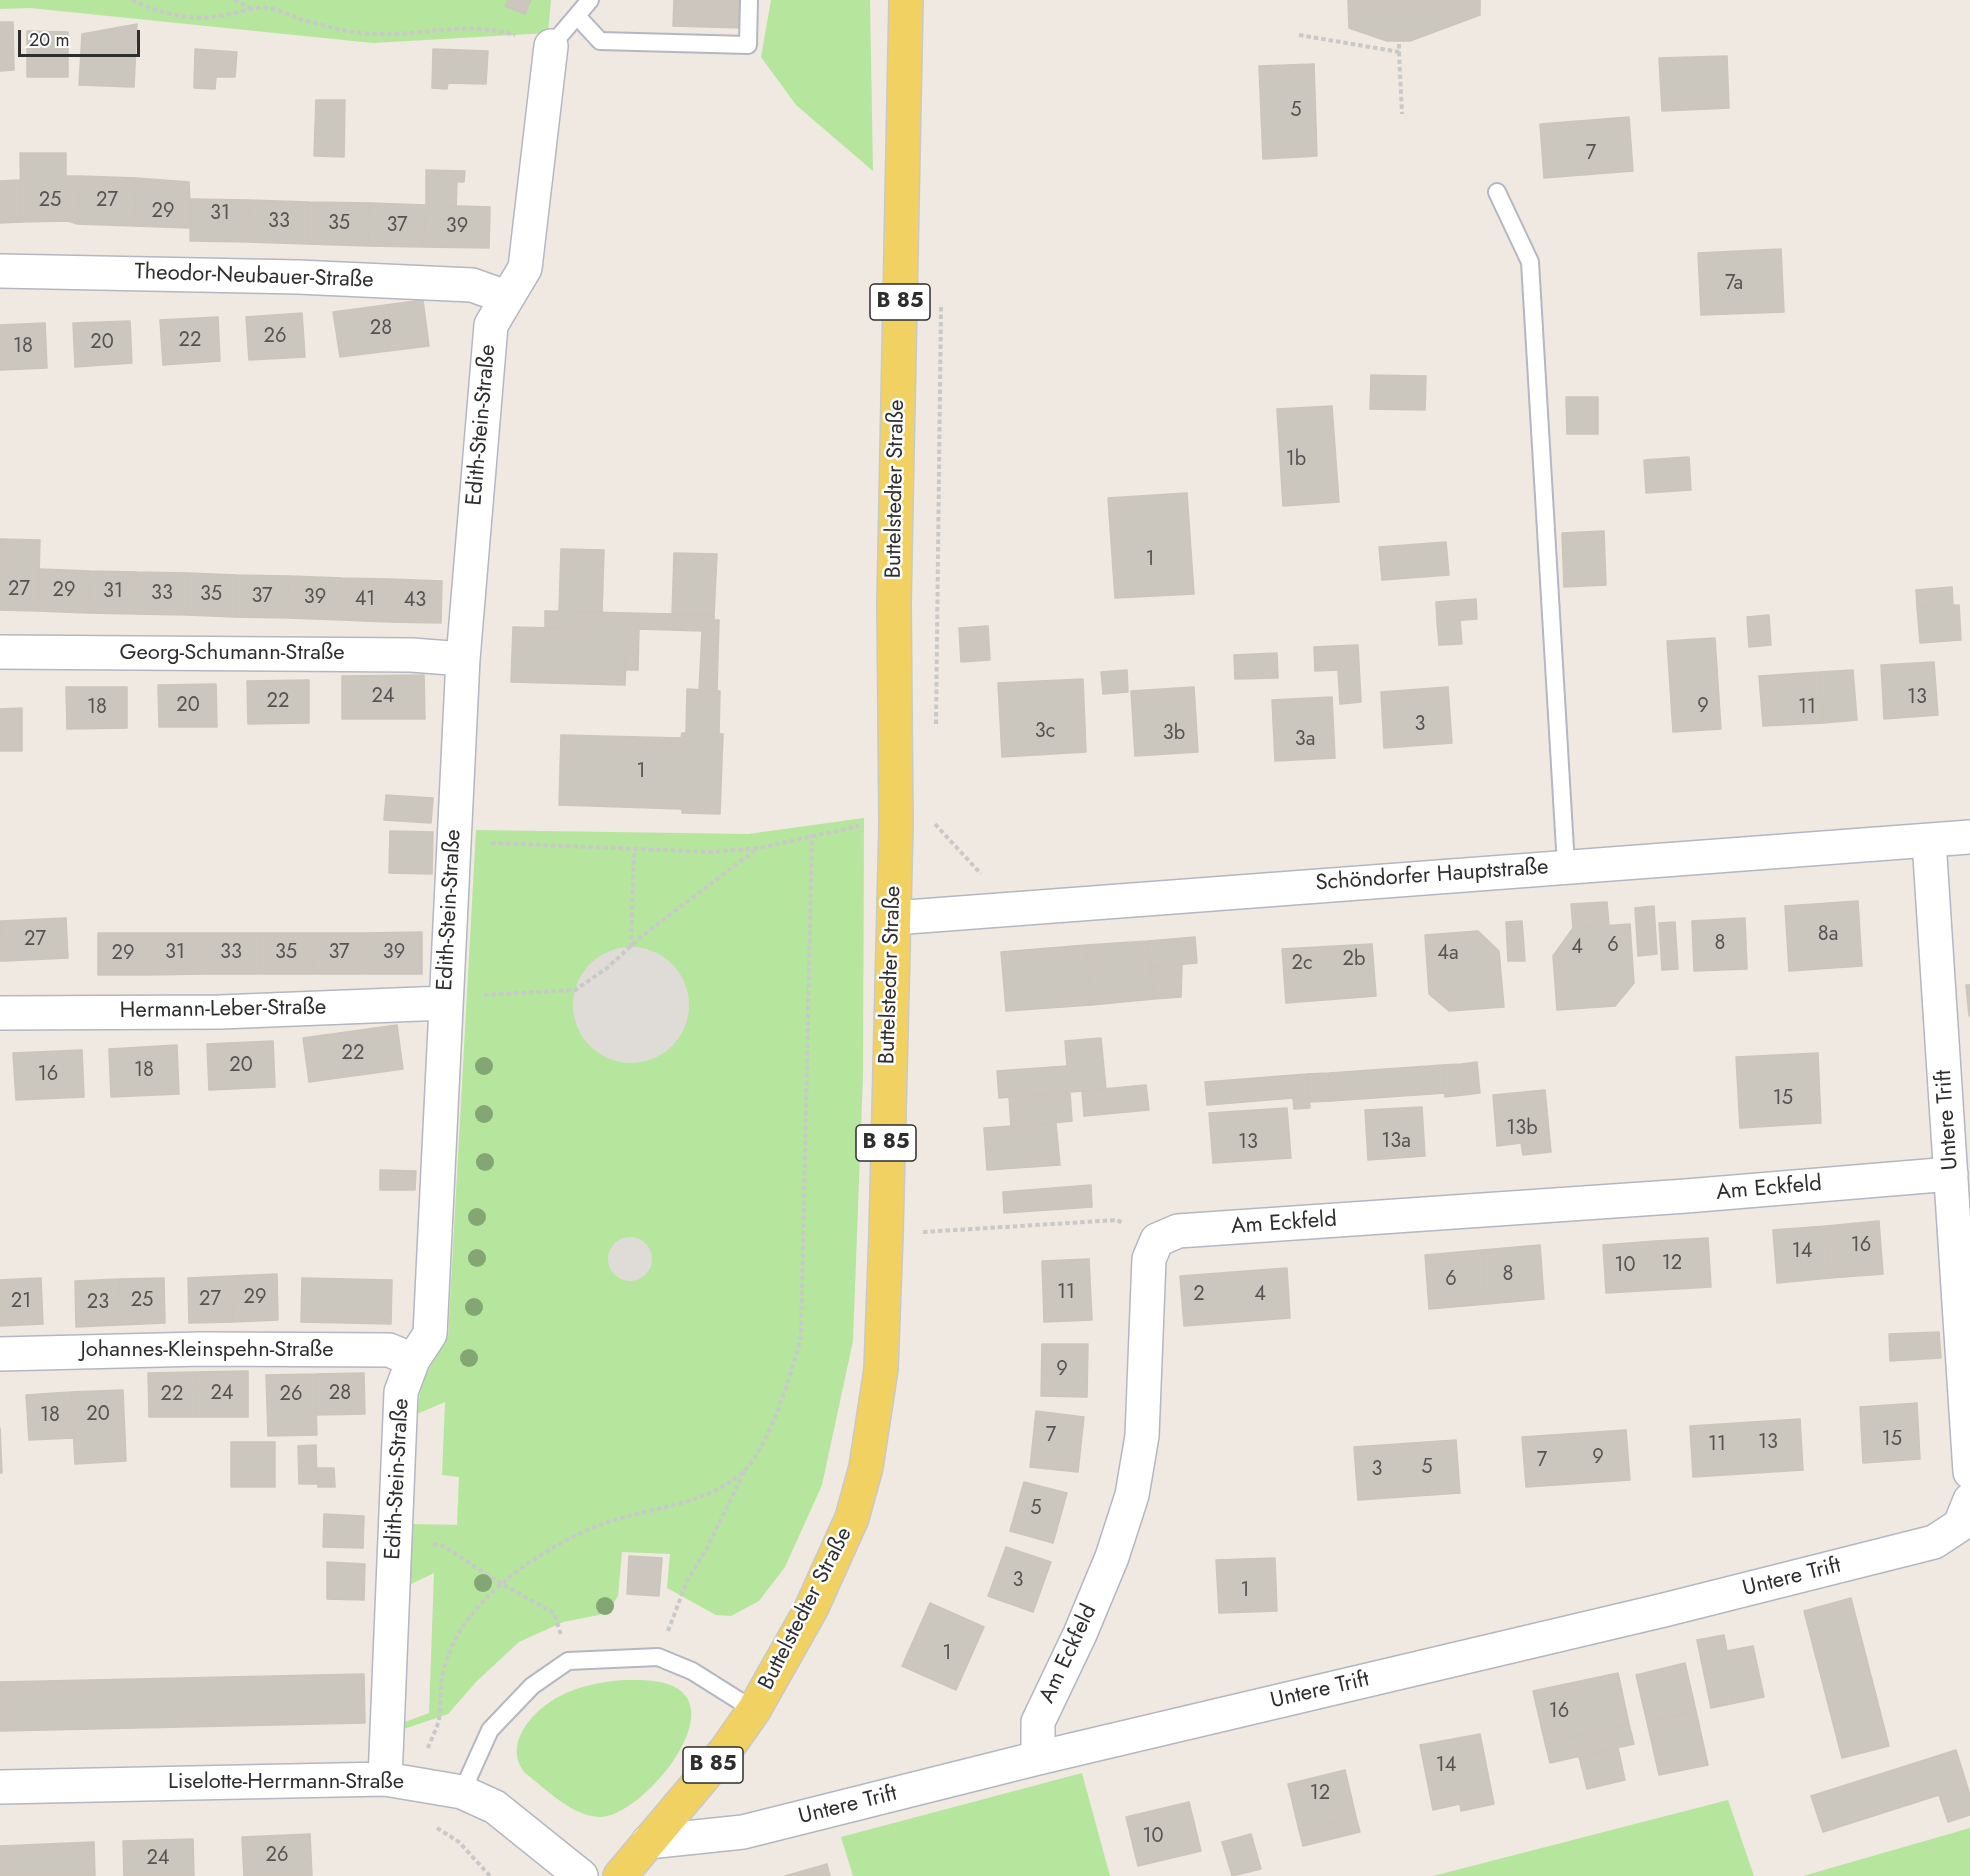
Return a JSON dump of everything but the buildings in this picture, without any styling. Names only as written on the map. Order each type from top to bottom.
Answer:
[{"type":"main road","name":"Buttelstedter Straße","points":[[620,1876],[726,1750],[754,1710],[811,1609],[852,1518],[866,1467],[881,1369],[896,825],[894,603],[906,0]]},
{"type":"street","name":"Edith-Stein-Straße","points":[[385,1779],[401,1392],[413,1360],[430,1334],[463,659],[491,325],[525,268],[551,46]]},
{"type":"street","name":"Theodor-Neubauer-Straße","points":[[0,272],[333,278],[472,285],[506,297]]},
{"type":"street","name":"Georg-Schumann-Straße","points":[[0,652],[412,655],[463,659]]},
{"type":"street","name":"Schöndorfer Hauptstraße","points":[[894,918],[1970,837]]},
{"type":"street","name":"Untere Trift","points":[[1929,841],[1970,1472]]},
{"type":"street","name":"Hermann-Leber-Straße","points":[[0,1013],[220,1012],[445,1003]]},
{"type":"street","name":"Am Eckfeld","points":[[1038,1758],[1038,1722],[1080,1634],[1112,1557],[1132,1495],[1142,1436],[1149,1259],[1157,1240],[1178,1231],[1686,1196],[1951,1174]]},
{"type":"street","name":"Johannes-Kleinspehn-Straße","points":[[0,1354],[201,1349],[389,1350],[413,1360]]},
{"type":"street","name":"Untere Trift","points":[[648,1842],[743,1832],[1038,1758],[1664,1610],[1934,1542],[1960,1524],[1970,1500]]},
{"type":"street","name":"Liselotte-Herrmann-Straße","points":[[0,1787],[385,1779],[462,1792],[495,1807],[581,1876]]},
{"type":"lane","points":[[551,46],[590,0]]},
{"type":"lane","points":[[577,16],[600,41],[748,45],[749,0]]},
{"type":"lane","points":[[1497,192],[1530,262],[1566,866]]},
{"type":"lane","points":[[462,1792],[490,1730],[532,1686],[568,1661],[658,1657],[692,1671],[754,1710]]},
{"type":"path","points":[[132,0],[154,10],[187,17],[220,16],[250,8],[271,8],[303,20],[374,34],[421,33],[463,26],[499,30],[551,46]]},
{"type":"path","points":[[234,0],[250,8]]},
{"type":"path","points":[[1299,35],[1399,51]]},
{"type":"path","points":[[1399,41],[1402,114]]},
{"type":"path","points":[[936,729],[941,301]]},
{"type":"path","points":[[935,812],[935,824],[1014,910]]},
{"type":"path","points":[[454,842],[713,852],[758,848],[812,834],[801,1337],[786,1392],[707,1548],[687,1581],[658,1657]]},
{"type":"path","points":[[445,1003],[477,996],[575,990],[758,848]]},
{"type":"path","points":[[632,948],[634,849]]},
{"type":"path","points":[[886,1234],[1117,1220],[1157,1240]]},
{"type":"path","points":[[427,1753],[439,1718],[448,1653],[464,1626],[502,1584],[536,1557],[565,1540],[610,1522],[713,1493],[745,1470]]},
{"type":"path","points":[[394,1536],[443,1546],[502,1584],[554,1613],[559,1625]]},
{"type":"path","points":[[429,1823],[459,1842],[490,1876]]},
{"type":"green space","points":[[0,0],[551,0],[548,33],[373,43],[30,8],[0,9]]},
{"type":"green space","points":[[771,0],[870,0],[873,171],[796,105],[761,57]]},
{"type":"green space","points":[[864,818],[863,1075],[853,1341],[822,1485],[785,1567],[759,1601],[731,1616],[716,1615],[667,1588],[670,1554],[622,1552],[618,1596],[610,1609],[599,1615],[563,1622],[519,1642],[477,1681],[448,1714],[401,1730],[402,1723],[429,1713],[434,1573],[407,1586],[412,1524],[457,1525],[459,1477],[442,1475],[445,1402],[417,1414],[422,1381],[448,1337],[476,830],[748,834]]},
{"type":"green space","points":[[623,1680],[654,1681],[673,1686],[688,1699],[691,1718],[685,1740],[655,1784],[635,1801],[615,1813],[598,1817],[588,1815],[578,1812],[559,1800],[525,1773],[519,1762],[517,1751],[519,1740],[531,1719],[560,1696],[590,1685]]},
{"type":"green space","points":[[1082,1773],[1110,1876],[853,1876],[841,1837]]},
{"type":"green space","points":[[1728,1800],[1754,1876],[1433,1876]]},
{"type":"green space","points":[[1970,1828],[1970,1876],[1803,1876]]},
{"type":"shaded area","points":[[631,947],[653,952],[672,964],[684,983],[689,1005],[684,1027],[672,1046],[653,1058],[631,1063],[609,1058],[590,1046],[578,1027],[573,1005],[578,983],[590,964],[609,952]]},
{"type":"shaded area","points":[[630,1237],[645,1244],[652,1259],[645,1274],[630,1281],[615,1274],[608,1259],[615,1244]]}]
